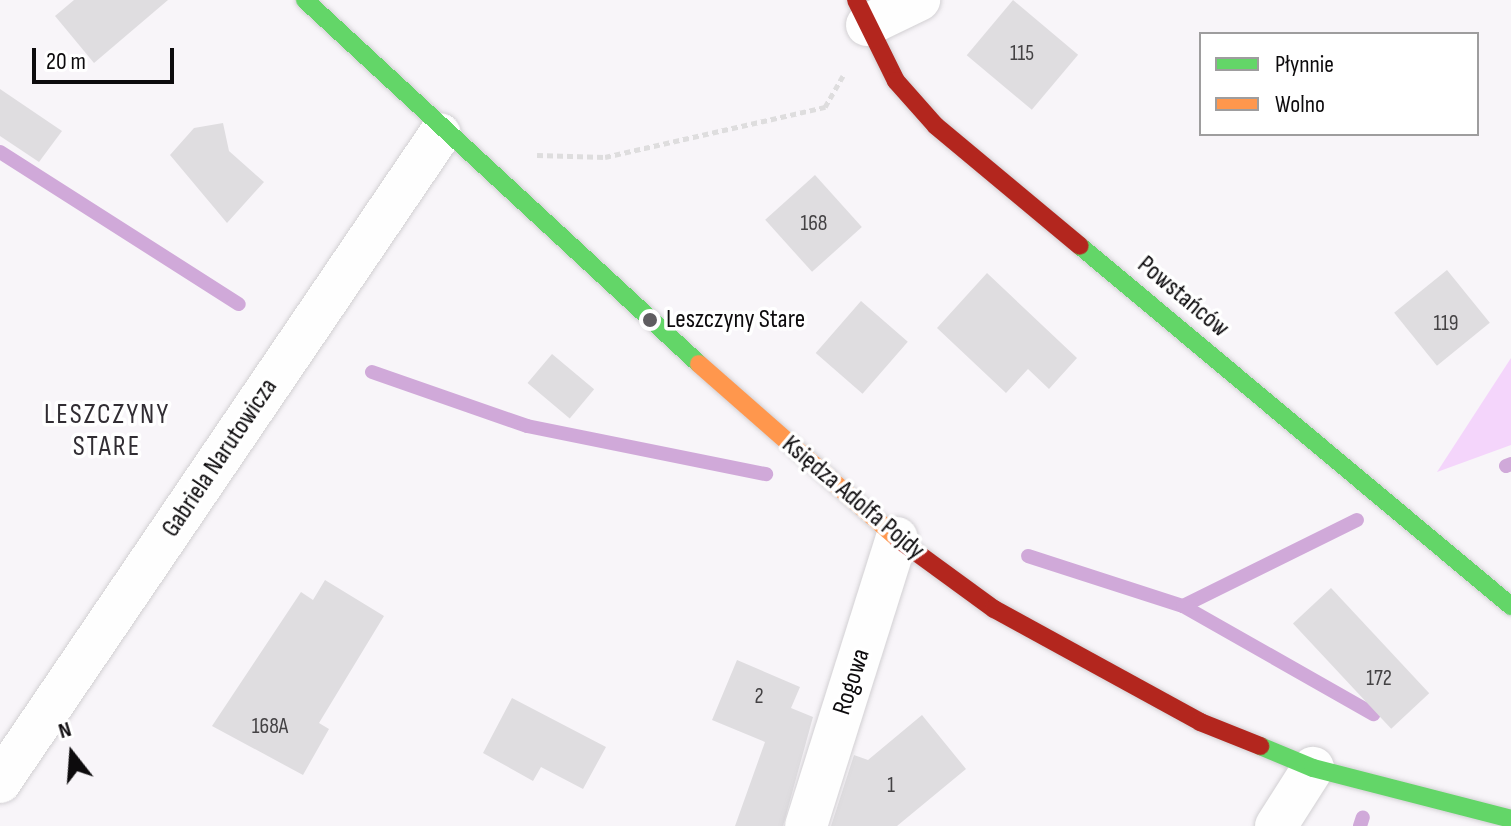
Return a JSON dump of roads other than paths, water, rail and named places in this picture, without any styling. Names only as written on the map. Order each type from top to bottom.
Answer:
[{"type":"street","name":"Księdza Adolfa Pojdy","points":[[305,0],[440,134],[897,538],[1047,643],[1200,722],[1313,768],[1511,819]]},
{"type":"street","points":[[868,27],[919,0]]},
{"type":"street","name":"Powstańców","points":[[868,27],[936,126],[1511,606]]},
{"type":"street","name":"Gabriela Narutowicza","points":[[0,782],[440,134]]},
{"type":"street","name":"Rogowa","points":[[806,826],[897,538]]},
{"type":"street","points":[[1276,826],[1313,768]]},
{"type":"waterway","points":[[0,152],[239,304]]},
{"type":"waterway","points":[[372,372],[527,426],[766,474]]},
{"type":"waterway","points":[[1506,466],[1511,464]]},
{"type":"waterway","points":[[1028,556],[1183,606],[1357,520]]},
{"type":"waterway","points":[[1183,606],[1373,714]]},
{"type":"waterway","points":[[1360,826],[1363,817]]},
{"type":"place","name":"Leszczyny Stare","points":[[650,320]]},
{"type":"district","name":"LESZCZYNY STARE","points":[[107,431]]}]
